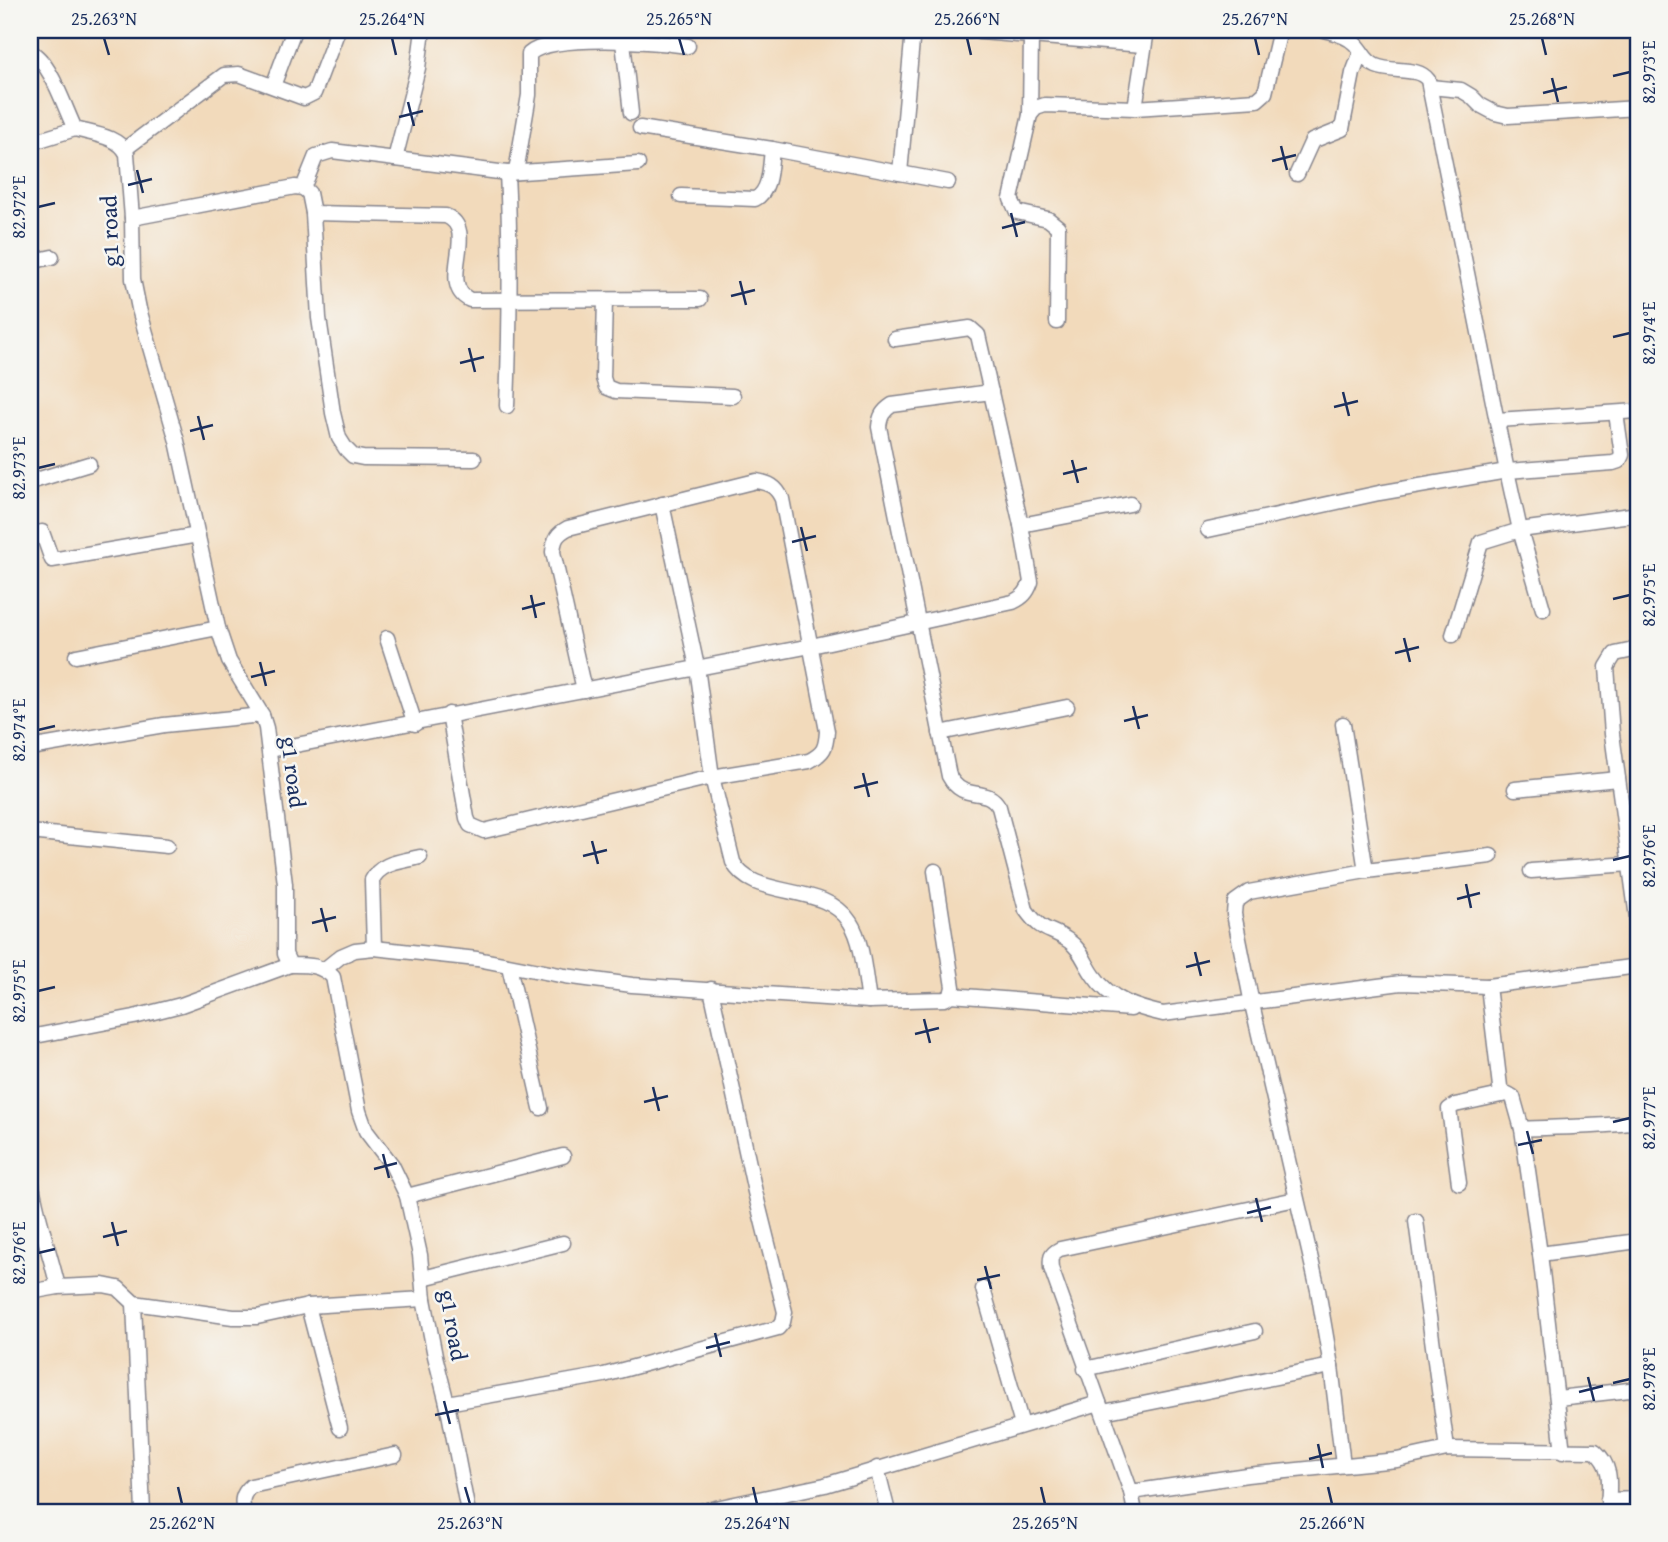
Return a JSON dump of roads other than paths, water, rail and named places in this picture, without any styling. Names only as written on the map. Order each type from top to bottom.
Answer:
[{"type":"street","points":[[273,86],[294,30]]},
{"type":"street","points":[[30,143],[75,129],[113,140],[125,149],[224,75],[239,74],[304,98],[314,93],[338,30]]},
{"type":"street","points":[[395,159],[418,68],[423,30]]},
{"type":"street","points":[[901,173],[913,30]]},
{"type":"street","points":[[956,30],[1031,36],[1145,37],[1135,108]]},
{"type":"street","points":[[1030,115],[1036,108],[1045,105],[1135,108],[1257,100],[1265,93],[1280,30]]},
{"type":"street","points":[[1324,30],[1358,42],[1366,60],[1377,66],[1423,75],[1430,87],[1507,471],[1520,530],[1543,609]]},
{"type":"street","points":[[631,113],[623,42],[633,35]]},
{"type":"street","points":[[507,406],[511,301],[511,173],[528,95],[529,54],[539,48],[553,45],[633,35],[688,46]]},
{"type":"street","points":[[1031,36],[1030,115],[1011,199],[1017,212],[1048,219],[1058,227],[1057,322]]},
{"type":"street","points":[[1297,174],[1312,141],[1342,129],[1358,42]]},
{"type":"street","points":[[30,52],[36,54],[45,64],[75,129]]},
{"type":"street","points":[[1430,87],[1461,90],[1480,105],[1508,116],[1638,108]]},
{"type":"street","points":[[640,128],[772,149],[948,182]]},
{"type":"street","name":"g1 road","points":[[125,149],[129,160],[133,279],[139,309],[177,441],[218,628],[229,661],[262,715],[270,750],[286,898],[285,954],[290,965]]},
{"type":"street","points":[[681,196],[761,196],[766,190],[772,149]]},
{"type":"street","points":[[303,188],[316,156],[332,151],[511,173],[638,164]]},
{"type":"street","points":[[132,218],[295,187],[303,188],[309,193],[313,214],[319,318],[332,413],[339,438],[353,456],[363,458],[474,458]]},
{"type":"street","points":[[313,214],[446,216],[452,219],[459,228],[456,281],[461,296],[470,300],[700,299]]},
{"type":"street","points":[[30,262],[52,257]]},
{"type":"street","points":[[605,300],[603,378],[606,387],[616,391],[733,396]]},
{"type":"street","points":[[270,750],[811,646],[1022,597],[1031,582],[1021,525],[978,335],[970,328],[895,339]]},
{"type":"street","points":[[991,392],[892,405],[880,417],[879,427],[948,776],[954,785],[964,792],[988,796],[994,799],[999,807],[1026,910],[1036,924],[1069,940],[1081,953],[1094,978],[1116,999],[1145,1010]]},
{"type":"street","points":[[1497,420],[1638,411]]},
{"type":"street","points":[[1208,530],[1380,493],[1507,471],[1613,463],[1619,461],[1622,455],[1616,412]]},
{"type":"street","points":[[30,482],[89,464]]},
{"type":"street","points":[[449,714],[467,818],[470,825],[484,831],[712,778],[809,761],[821,755],[827,746],[827,732],[778,489],[767,482],[755,481],[561,532],[554,540],[553,552],[584,690]]},
{"type":"street","points":[[662,504],[697,667],[712,778],[733,862],[738,873],[747,880],[809,895],[837,907],[850,921],[856,935],[869,1001]]},
{"type":"street","points":[[1021,525],[1130,504]]},
{"type":"street","points":[[1453,635],[1480,542],[1520,530],[1638,514]]},
{"type":"street","points":[[30,536],[42,532],[52,560],[198,535]]},
{"type":"street","points":[[76,656],[218,628]]},
{"type":"street","points":[[387,638],[415,724]]},
{"type":"street","points":[[1638,649],[1615,654],[1607,667],[1618,779],[1638,925]]},
{"type":"street","points":[[940,733],[1066,707]]},
{"type":"street","points":[[30,748],[164,725],[262,715]]},
{"type":"street","points":[[1343,724],[1366,871]]},
{"type":"street","points":[[1515,789],[1618,779]]},
{"type":"street","points":[[30,832],[167,846]]},
{"type":"street","points":[[1343,1465],[1331,1366],[1318,1290],[1252,1004],[1234,914],[1235,902],[1249,892],[1366,871],[1491,856]]},
{"type":"street","points":[[374,948],[372,880],[376,872],[385,865],[419,857]]},
{"type":"street","points":[[1531,871],[1630,864]]},
{"type":"street","points":[[935,871],[953,987],[951,995]]},
{"type":"street","points":[[30,1037],[181,1005],[290,965],[312,965],[325,969],[341,956],[355,950],[374,948],[477,960],[632,985],[869,1001],[944,999],[951,995],[1145,1010],[1163,1014],[1401,983],[1488,986],[1638,966]]},
{"type":"street","points":[[509,966],[541,1108]]},
{"type":"street","name":"g1 road","points":[[325,969],[332,977],[359,1111],[366,1130],[392,1165],[407,1196],[420,1255],[435,1356],[468,1512]]},
{"type":"street","points":[[1488,986],[1501,1095]]},
{"type":"street","points":[[447,1403],[604,1375],[778,1328],[783,1322],[785,1312],[710,989]]},
{"type":"street","points":[[1459,1183],[1449,1109],[1455,1105],[1508,1094],[1513,1097],[1522,1129],[1540,1254],[1563,1452]]},
{"type":"street","points":[[1522,1129],[1600,1127],[1638,1122]]},
{"type":"street","points":[[407,1196],[563,1156]]},
{"type":"street","points":[[30,1173],[33,1200],[58,1287]]},
{"type":"street","points":[[1135,1512],[1131,1492],[1085,1369],[1050,1258],[1059,1249],[1296,1199]]},
{"type":"street","points":[[1416,1221],[1447,1449]]},
{"type":"street","points":[[1540,1254],[1638,1241]]},
{"type":"street","points":[[422,1278],[563,1243]]},
{"type":"street","points":[[30,1292],[58,1287],[103,1285],[118,1288],[134,1303],[233,1317],[257,1317],[308,1306],[425,1299]]},
{"type":"street","points":[[983,1289],[1022,1425]]},
{"type":"street","points":[[134,1303],[143,1512]]},
{"type":"street","points":[[308,1306],[340,1428]]},
{"type":"street","points":[[1085,1369],[1255,1331]]},
{"type":"street","points":[[697,1512],[825,1485],[1022,1425],[1331,1366]]},
{"type":"street","points":[[1558,1398],[1638,1389]]},
{"type":"street","points":[[1131,1492],[1247,1475],[1397,1460],[1447,1449],[1595,1451],[1609,1469],[1608,1506],[1638,1499]]},
{"type":"street","points":[[244,1512],[242,1503],[245,1491],[251,1486],[395,1455]]},
{"type":"street","points":[[877,1468],[888,1512]]}]
